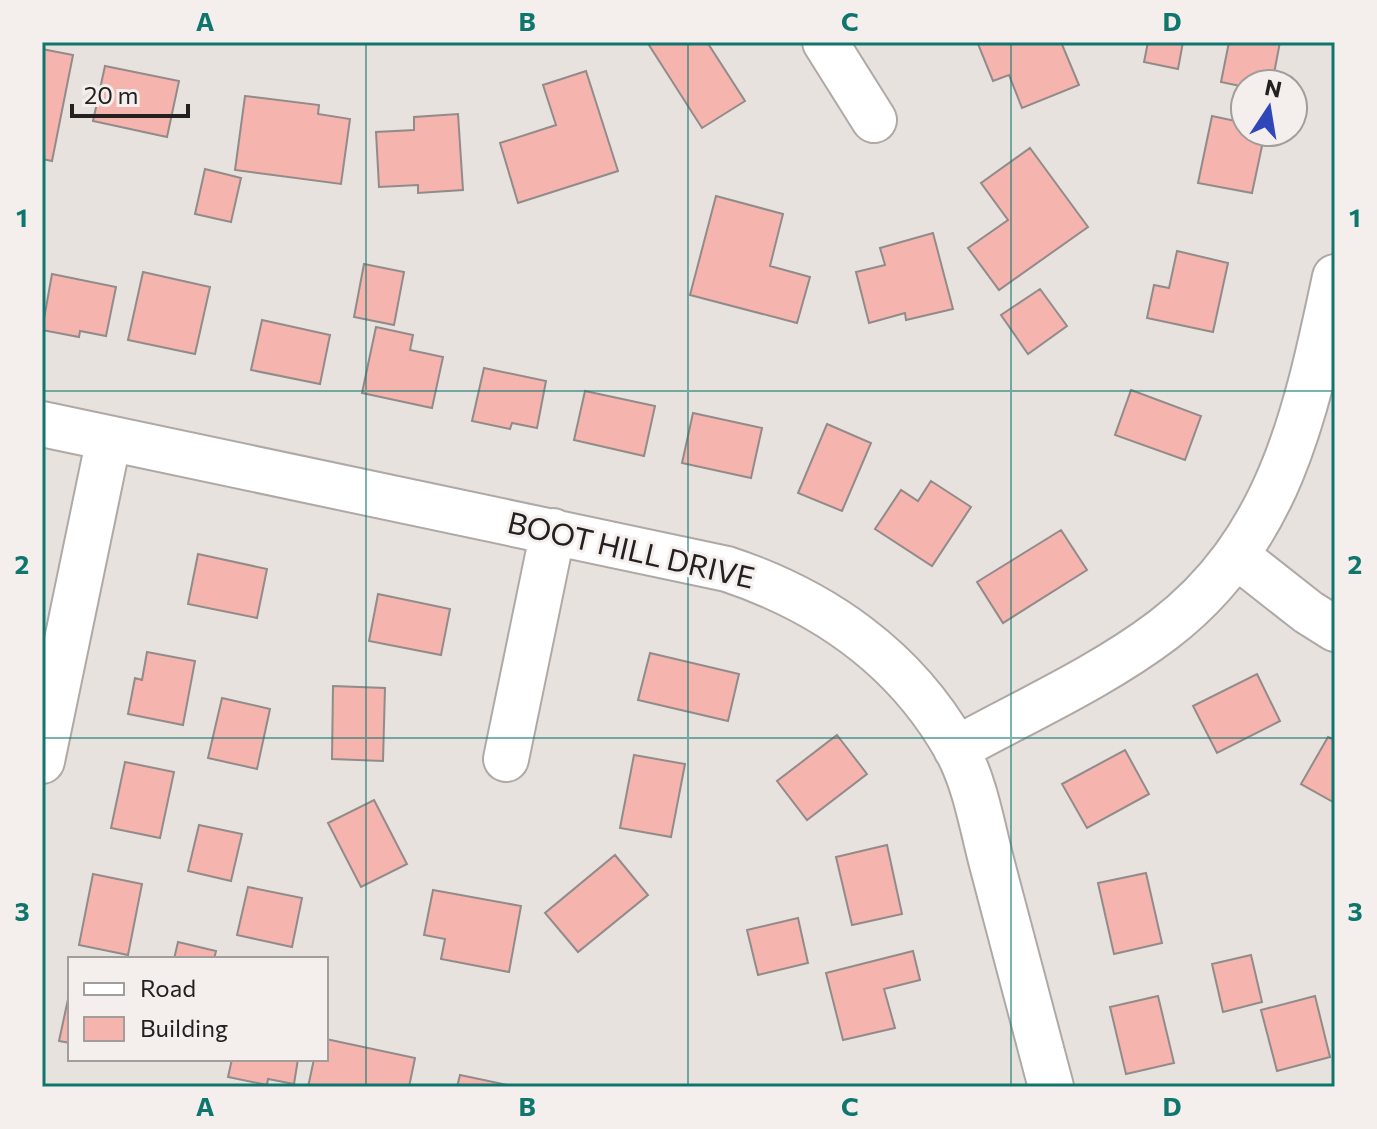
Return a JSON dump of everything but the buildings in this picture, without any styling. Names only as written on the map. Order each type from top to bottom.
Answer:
[{"type":"street","points":[[825,42],[874,120]]},
{"type":"street","points":[[956,749],[1137,648],[1188,609],[1238,557],[1265,515],[1286,462],[1314,376],[1335,277]]},
{"type":"street","name":"BOOT HILL DRIVE","points":[[42,424],[727,569],[809,601],[875,650],[903,679],[956,749],[977,809],[1051,1087]]},
{"type":"street","points":[[42,761],[109,438]]},
{"type":"street","points":[[506,759],[553,531]]},
{"type":"street","points":[[1238,557],[1308,612],[1335,629]]}]
